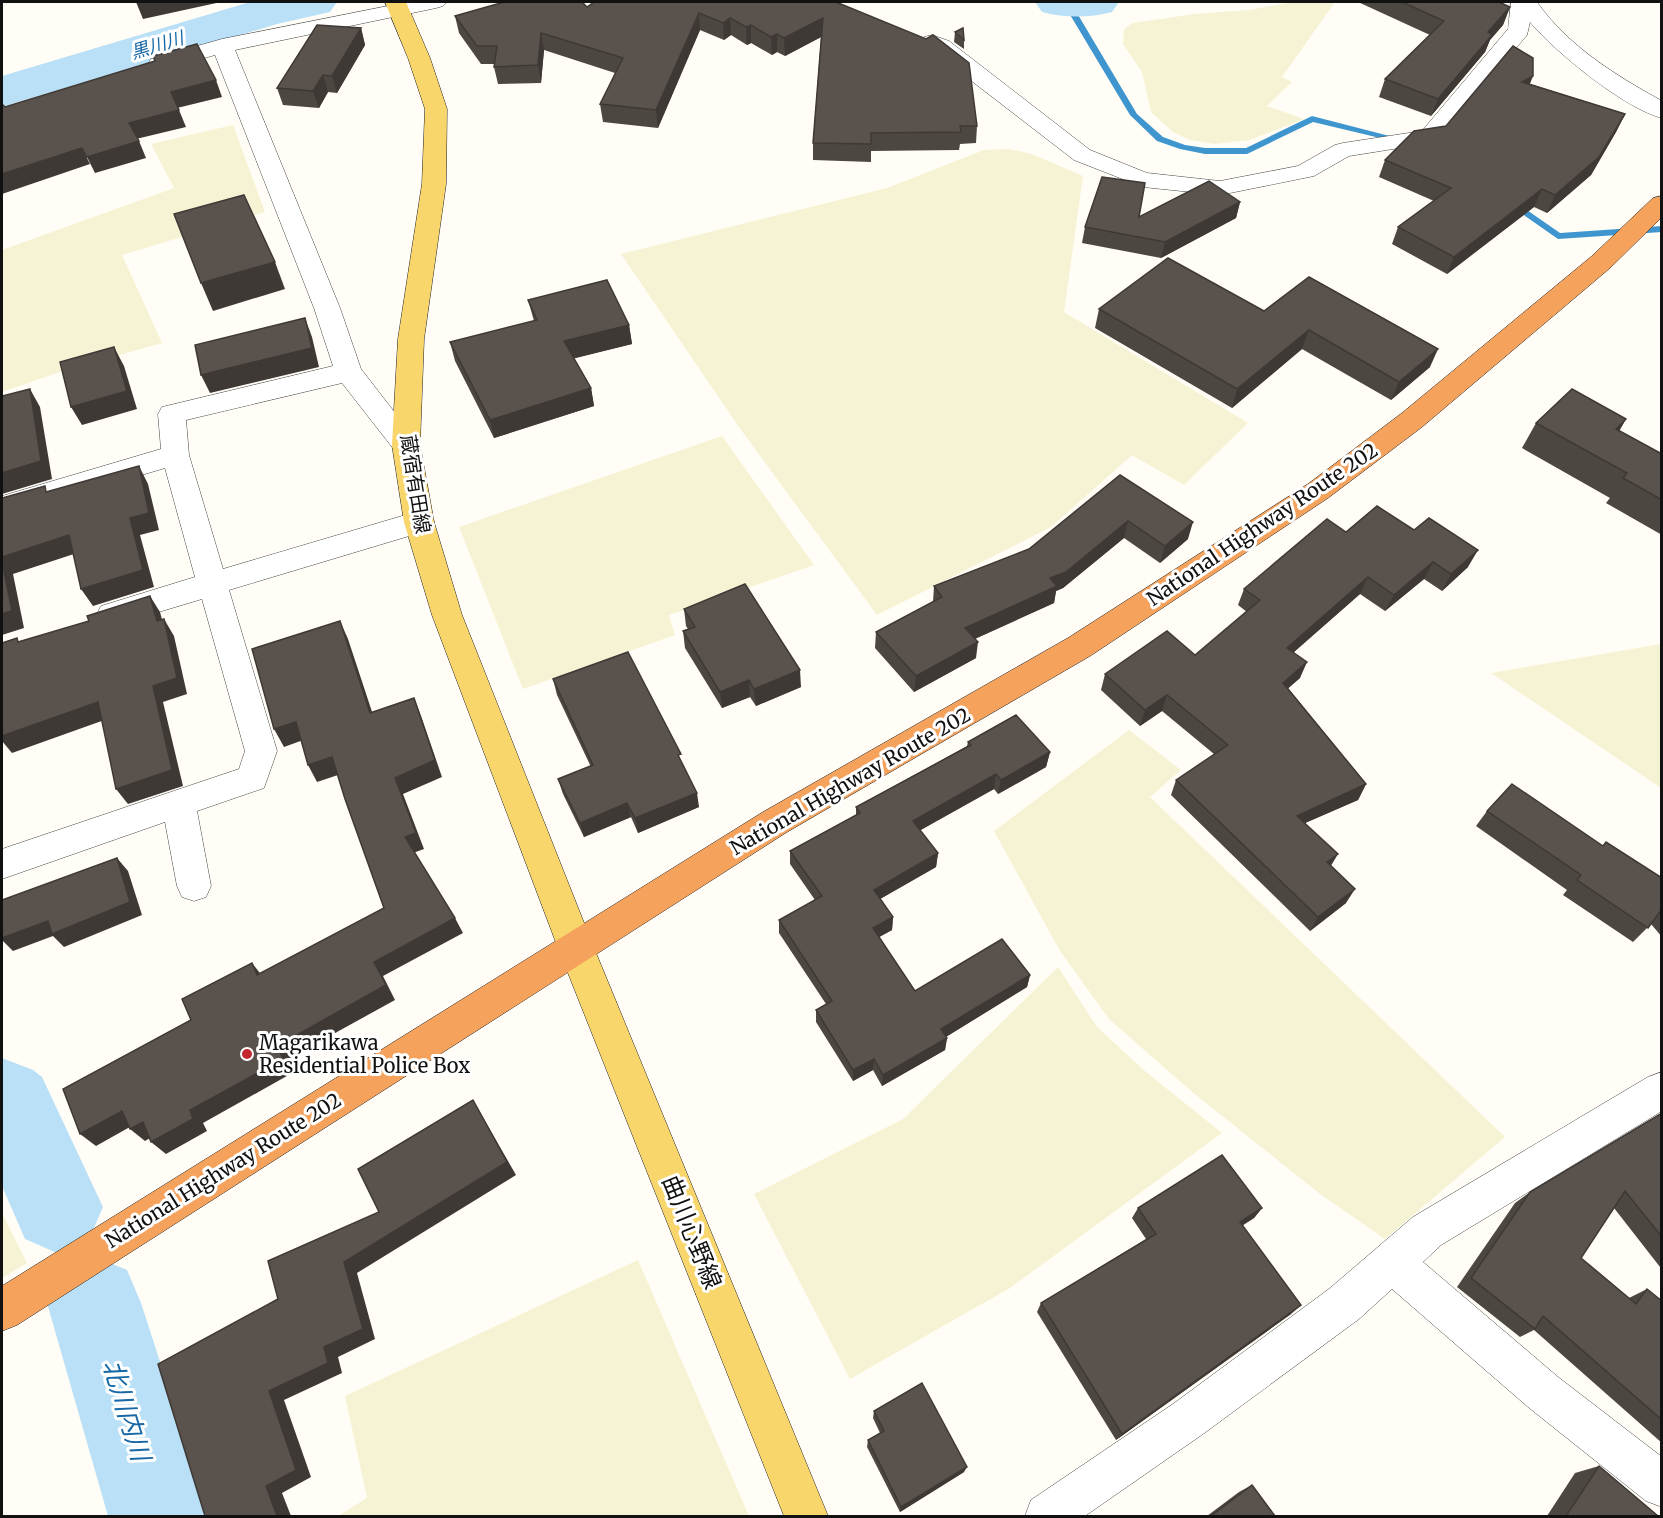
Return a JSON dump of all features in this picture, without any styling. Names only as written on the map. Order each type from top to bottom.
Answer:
[{"type":"highway","name":"National Highway Route 202","points":[[2,1310],[775,822],[1079,647],[1318,490],[1421,413],[1601,262],[1662,203]]},
{"type":"main road","name":"蔵宿有田線","points":[[397,6],[436,109],[434,184],[411,339],[406,446],[419,522],[447,615],[576,948]]},
{"type":"main road","name":"曲川心野線","points":[[576,948],[806,1516]]},
{"type":"street","points":[[135,70],[222,46],[397,6],[436,2]]},
{"type":"street","points":[[909,33],[941,46],[1082,155],[1143,180],[1220,188],[1306,171],[1344,150],[1429,137],[1519,30],[1521,2]]},
{"type":"street","points":[[1527,2],[1582,61],[1662,111]]},
{"type":"street","points":[[222,46],[327,308],[348,372],[406,446]]},
{"type":"street","points":[[2,864],[252,778],[261,751],[210,583],[175,455],[172,414],[348,372]]},
{"type":"street","points":[[2,506],[175,455]]},
{"type":"street","points":[[89,621],[419,522]]},
{"type":"street","points":[[179,803],[194,886]]},
{"type":"street","points":[[1047,1516],[1188,1419],[1344,1304],[1427,1232],[1662,1090]]},
{"type":"street","points":[[1392,1262],[1543,1392],[1662,1485]]},
{"type":"shaded area","points":[[1293,2],[1335,2],[1282,77],[1292,82],[1267,106],[1304,119],[1250,140],[1214,144],[1190,140],[1173,132],[1151,112],[1142,72],[1123,44],[1124,29],[1133,23],[1195,14],[1249,10]]},
{"type":"shaded area","points":[[233,125],[265,212],[122,255],[162,343],[63,371],[2,392],[2,250],[174,188],[151,144]]},
{"type":"shaded area","points":[[1009,149],[1032,154],[1083,176],[1064,312],[1248,423],[1184,485],[1132,455],[1051,527],[877,615],[741,430],[621,254],[887,188],[984,150]]},
{"type":"shaded area","points":[[722,436],[814,565],[669,615],[675,635],[523,689],[459,527]]},
{"type":"shaded area","points":[[1661,644],[1661,788],[1491,673]]},
{"type":"shaded area","points":[[1129,730],[1181,770],[1150,797],[1505,1137],[1385,1239],[1320,1194],[1191,1091],[1109,1019],[1060,951],[994,831]]},
{"type":"shaded area","points":[[1058,967],[1097,1027],[1146,1072],[1222,1133],[1010,1288],[850,1379],[754,1194],[903,1119]]},
{"type":"shaded area","points":[[2,1213],[27,1263],[2,1278]]},
{"type":"shaded area","points":[[638,1260],[749,1516],[338,1516],[367,1498],[345,1396]]},
{"type":"building","points":[[504,2],[582,2],[587,7],[594,2],[836,2],[926,39],[933,35],[969,63],[977,126],[960,126],[961,132],[871,133],[871,144],[813,143],[823,18],[784,38],[777,34],[771,37],[751,25],[746,27],[730,18],[723,23],[699,13],[656,110],[600,104],[623,58],[541,33],[538,65],[494,67],[497,46],[477,46],[455,16]]},
{"type":"building","points":[[1402,2],[1499,2],[1510,7],[1488,32],[1492,35],[1438,99],[1385,79],[1444,21]]},
{"type":"building","points":[[317,25],[361,28],[332,76],[323,75],[313,91],[277,88]]},
{"type":"building","points":[[963,28],[964,40],[955,32]]},
{"type":"building","points":[[197,44],[216,80],[171,92],[179,110],[129,123],[139,141],[87,157],[82,148],[2,174],[3,105],[5,107],[155,61],[153,56]]},
{"type":"building","points":[[1513,46],[1533,58],[1533,76],[1522,82],[1625,114],[1599,157],[1555,195],[1542,189],[1454,257],[1398,227],[1451,188],[1385,160],[1414,131],[1446,126]]},
{"type":"building","points":[[1102,177],[1145,183],[1139,217],[1209,181],[1240,202],[1165,242],[1085,227]]},
{"type":"building","points":[[244,195],[275,262],[201,283],[174,214]]},
{"type":"building","points":[[1168,258],[1264,311],[1309,277],[1438,349],[1399,382],[1309,330],[1237,389],[1099,309]]},
{"type":"building","points":[[607,280],[629,325],[564,341],[591,388],[490,420],[450,342],[537,320],[528,300]]},
{"type":"building","points":[[305,318],[312,348],[201,375],[195,345]]},
{"type":"building","points":[[114,347],[127,391],[71,407],[60,362]]},
{"type":"building","points":[[30,389],[41,461],[2,473],[2,396]]},
{"type":"building","points":[[1572,389],[1626,419],[1616,429],[1662,454],[1662,500],[1623,478],[1627,473],[1536,423]]},
{"type":"building","points":[[139,466],[149,513],[130,518],[143,570],[81,589],[69,535],[2,557],[2,498],[45,486],[46,492]]},
{"type":"building","points":[[1120,475],[1193,522],[1165,546],[1128,521],[1066,572],[1050,578],[1057,586],[965,628],[978,642],[916,676],[876,632],[942,597],[934,586],[1029,549]]},
{"type":"building","points":[[1377,506],[1414,530],[1429,518],[1478,550],[1451,574],[1433,562],[1394,595],[1368,577],[1287,648],[1307,662],[1283,683],[1366,784],[1297,816],[1338,854],[1327,862],[1355,889],[1318,917],[1176,780],[1228,745],[1167,695],[1145,710],[1105,674],[1167,631],[1195,655],[1260,600],[1244,589],[1327,519],[1346,532]]},
{"type":"building","points":[[2,561],[12,611],[2,614]]},
{"type":"building","points":[[745,584],[800,670],[754,689],[749,680],[720,692],[683,631],[695,627],[684,609]]},
{"type":"building","points":[[150,596],[157,621],[164,619],[177,678],[153,686],[172,770],[116,789],[98,702],[2,736],[2,643],[17,638],[18,642],[89,621],[87,616]]},
{"type":"building","points":[[340,621],[370,713],[414,698],[435,760],[395,778],[416,833],[405,837],[455,918],[374,962],[386,985],[277,1046],[283,1059],[190,1110],[193,1119],[151,1142],[143,1122],[130,1129],[122,1111],[80,1134],[63,1089],[191,1020],[182,999],[252,963],[257,975],[384,908],[332,757],[308,765],[296,722],[274,729],[252,649]]},
{"type":"building","points":[[628,652],[681,754],[678,755],[697,793],[635,818],[627,803],[580,823],[558,779],[593,765],[553,679]]},
{"type":"building","points":[[1016,715],[1050,752],[1001,780],[996,774],[913,821],[938,853],[874,890],[893,917],[873,928],[915,991],[1002,939],[1030,975],[941,1029],[947,1038],[883,1075],[874,1059],[853,1070],[816,1010],[832,1001],[779,920],[822,896],[790,851],[860,813],[856,807],[971,745],[968,742]]},
{"type":"building","points":[[1512,784],[1603,846],[1606,842],[1662,878],[1662,909],[1648,928],[1577,880],[1581,875],[1487,811]]},
{"type":"building","points":[[117,858],[130,902],[52,934],[48,921],[2,938],[2,900]]},
{"type":"building","points":[[473,1100],[507,1162],[344,1262],[363,1329],[324,1347],[328,1363],[269,1391],[296,1470],[266,1486],[277,1516],[205,1516],[158,1364],[278,1299],[268,1261],[379,1212],[358,1169]]},
{"type":"building","points":[[1662,1113],[1662,1237],[1625,1191],[1581,1258],[1636,1304],[1647,1289],[1662,1301],[1662,1420],[1543,1316],[1535,1329],[1471,1278],[1530,1192]]},
{"type":"building","points":[[1222,1155],[1262,1208],[1240,1222],[1301,1305],[1122,1434],[1041,1303],[1156,1234],[1138,1208]]},
{"type":"building","points":[[922,1383],[967,1467],[901,1507],[868,1440],[884,1431],[874,1411]]},
{"type":"building","points":[[1599,1466],[1658,1516],[1566,1516]]},
{"type":"building","points":[[1252,1485],[1275,1516],[1211,1516]]},
{"type":"waterway","name":"黒川川","points":[[2,92],[266,12],[313,2]]},
{"type":"waterway","name":"黒川川","points":[[1059,2],[1095,2]]},
{"type":"waterway","points":[[1067,3],[1134,115],[1160,139],[1183,147],[1205,151],[1247,151],[1312,119],[1401,140]]},
{"type":"waterway","points":[[1514,204],[1558,236],[1662,229]]},
{"type":"waterway","name":"北川内川","points":[[2,1100],[11,1107],[57,1207]]},
{"type":"waterway","name":"北川内川","points":[[94,1303],[159,1516]]},
{"type":"place","name":"Magarikawa Residential Police Box","points":[[247,1054]]}]
